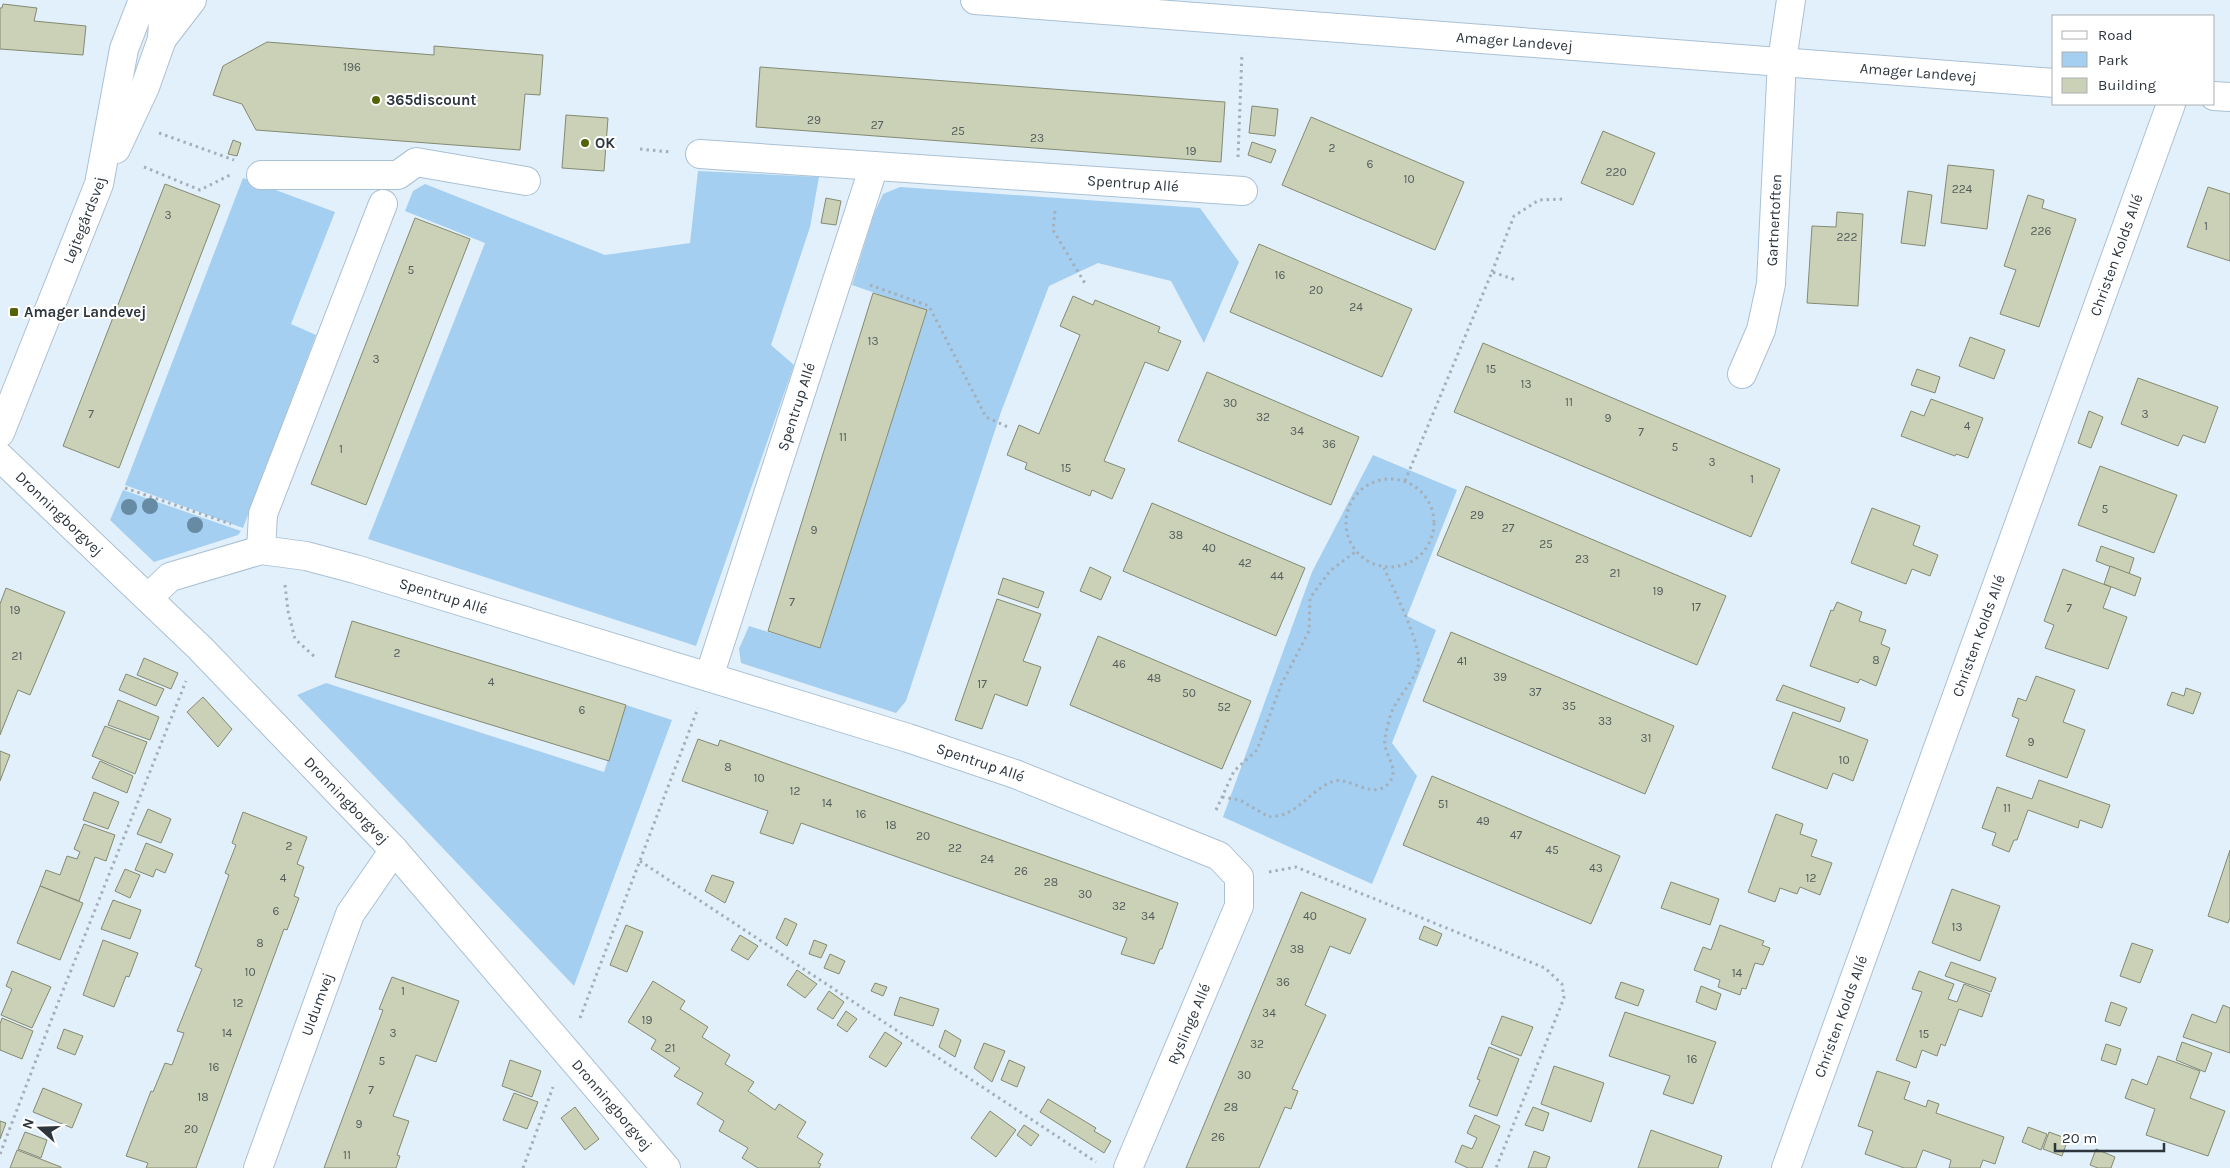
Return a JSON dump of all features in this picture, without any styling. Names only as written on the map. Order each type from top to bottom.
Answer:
[{"type":"street","points":[[124,49],[128,0]]},
{"type":"street","name":"Løjtegårdsvej","points":[[0,433],[99,184],[124,49],[143,0]]},
{"type":"street","points":[[99,184],[145,87],[162,39],[164,0]]},
{"type":"street","points":[[162,39],[192,0]]},
{"type":"street","name":"Amager Landevej","points":[[975,0],[1188,8],[1243,21],[2052,83]]},
{"type":"street","name":"Gartnertoften","points":[[1742,374],[1762,330],[1771,284],[1782,61],[1791,0]]},
{"type":"street","points":[[2215,96],[2230,97]]},
{"type":"street","name":"Christen Kolds Allé","points":[[1786,1168],[2171,105]]},
{"type":"street","name":"Spentrup Allé","points":[[700,154],[1240,191]]},
{"type":"street","points":[[268,175],[398,175],[416,162],[526,181]]},
{"type":"street","name":"Spentrup Allé","points":[[709,677],[874,166]]},
{"type":"street","points":[[268,546],[263,514],[383,204]]},
{"type":"street","name":"Dronningborgvej","points":[[0,457],[200,648],[394,850],[666,1168]]},
{"type":"street","name":"Spentrup Allé","points":[[148,598],[170,577],[268,546],[355,569],[709,677],[908,738],[1015,774],[1219,856],[1239,877]]},
{"type":"street","name":"Uldumvej","points":[[258,1168],[350,914],[394,850]]},
{"type":"street","name":"Ryslinge Allé","points":[[1128,1168],[1239,906],[1239,877]]},
{"type":"path","points":[[1240,191],[1243,21]]},
{"type":"path","points":[[128,122],[268,175]]},
{"type":"path","points":[[113,154],[200,190],[243,169],[268,175]]},
{"type":"path","points":[[1059,178],[1053,230],[1086,285]]},
{"type":"path","points":[[1405,481],[1514,216],[1539,200],[1564,198]]},
{"type":"path","points":[[1492,272],[1516,280]]},
{"type":"path","points":[[839,275],[929,306],[986,417],[1010,428]]},
{"type":"path","points":[[1386,479],[1405,481],[1419,489],[1429,502],[1434,518],[1433,534],[1426,549],[1415,560],[1400,567],[1384,568],[1373,565],[1356,552],[1347,536],[1345,516],[1353,498],[1367,485],[1386,479]]},
{"type":"path","points":[[125,488],[268,546],[295,639],[315,657]]},
{"type":"path","points":[[1216,810],[1234,771],[1257,750],[1281,686],[1309,631],[1310,598],[1330,571],[1356,552]]},
{"type":"path","points":[[1222,797],[1240,800],[1269,817],[1287,814],[1334,782],[1346,781],[1363,788],[1378,789],[1387,785],[1392,778],[1394,769],[1386,753],[1384,740],[1393,710],[1418,668],[1419,649],[1384,568]]},
{"type":"path","points":[[0,1154],[56,1008],[200,648]]},
{"type":"path","points":[[522,1168],[566,1052],[593,988],[709,677]]},
{"type":"path","points":[[640,862],[1096,1162]]},
{"type":"path","points":[[1239,877],[1296,867],[1545,968],[1562,984],[1564,998],[1496,1168]]},
{"type":"green space","points":[[698,171],[819,177],[810,227],[771,345],[794,365],[696,646],[368,539],[485,243],[405,211],[413,191],[425,184],[605,255],[690,243]]},
{"type":"green space","points":[[243,178],[335,212],[291,324],[316,335],[243,528],[125,485]]},
{"type":"green space","points":[[900,187],[1200,208],[1239,262],[1204,343],[1171,281],[1098,263],[1049,286],[1001,412],[906,701],[896,713],[741,663],[739,649],[749,626],[820,648],[927,311],[852,285],[874,214],[883,194]]},
{"type":"green space","points":[[1373,455],[1457,490],[1407,616],[1436,630],[1392,743],[1417,776],[1372,884],[1223,817],[1312,572]]},
{"type":"green space","points":[[123,490],[241,531],[238,535],[154,562],[110,520]]},
{"type":"green space","points":[[326,683],[604,772],[626,705],[672,720],[574,986],[297,695]]},
{"type":"building","points":[[3,4],[37,8],[34,21],[86,26],[83,55],[0,49],[0,8],[2,8]]},
{"type":"building","name":"365discount","points":[[267,42],[434,55],[434,46],[543,55],[540,95],[525,94],[520,150],[256,130],[242,104],[213,95],[223,66]]},
{"type":"building","points":[[760,67],[1225,102],[1221,162],[756,127]]},
{"type":"building","points":[[1252,106],[1278,109],[1275,136],[1249,133]]},
{"type":"building","name":"OK","points":[[566,115],[608,118],[604,171],[562,168]]},
{"type":"building","points":[[1311,117],[1464,182],[1435,250],[1282,185]]},
{"type":"building","points":[[1603,131],[1655,153],[1633,205],[1581,183]]},
{"type":"building","points":[[233,140],[241,143],[237,156],[228,154]]},
{"type":"building","points":[[1252,142],[1276,150],[1271,163],[1248,155]]},
{"type":"building","points":[[1948,165],[1994,170],[1987,229],[1941,223]]},
{"type":"building","points":[[165,184],[220,205],[119,468],[63,446]]},
{"type":"building","points":[[2208,187],[2230,194],[2230,261],[2187,247]]},
{"type":"building","points":[[1908,191],[1932,195],[1925,246],[1901,243]]},
{"type":"building","points":[[2028,195],[2044,200],[2042,208],[2076,219],[2039,327],[2000,314],[2016,270],[2004,266]]},
{"type":"building","points":[[826,198],[841,201],[836,225],[821,223]]},
{"type":"building","points":[[1837,212],[1863,214],[1858,306],[1807,303],[1812,226],[1836,227]]},
{"type":"building","points":[[415,218],[470,239],[366,505],[311,484]]},
{"type":"building","points":[[1259,244],[1412,309],[1382,377],[1230,312]]},
{"type":"building","points":[[873,293],[927,310],[820,648],[768,631]]},
{"type":"building","points":[[1073,296],[1093,305],[1095,300],[1160,327],[1158,332],[1181,341],[1168,371],[1145,362],[1104,461],[1125,469],[1112,499],[1092,490],[1090,496],[1025,469],[1027,463],[1007,455],[1019,425],[1039,434],[1080,335],[1060,326]]},
{"type":"building","points":[[1970,337],[2005,350],[1994,379],[1959,366]]},
{"type":"building","points":[[1483,343],[1780,469],[1751,537],[1454,412]]},
{"type":"building","points":[[1917,369],[1940,377],[1935,393],[1911,385]]},
{"type":"building","points":[[1207,372],[1359,437],[1331,505],[1178,441]]},
{"type":"building","points":[[2138,378],[2218,407],[2205,443],[2183,435],[2178,446],[2121,424]]},
{"type":"building","points":[[1931,399],[1983,418],[1968,458],[1956,454],[1955,456],[1901,436],[1911,411],[1924,416]]},
{"type":"building","points":[[2089,411],[2103,417],[2091,448],[2078,443]]},
{"type":"building","points":[[2100,466],[2177,495],[2154,553],[2078,525]]},
{"type":"building","points":[[1466,486],[1726,596],[1697,665],[1437,555]]},
{"type":"building","points":[[1152,503],[1305,568],[1276,636],[1123,571]]},
{"type":"building","points":[[1872,508],[1920,526],[1913,545],[1938,555],[1930,576],[1912,569],[1906,584],[1851,563]]},
{"type":"building","points":[[2101,546],[2134,558],[2129,574],[2096,561]]},
{"type":"building","points":[[2110,566],[2141,578],[2135,596],[2104,584]]},
{"type":"building","points":[[1090,567],[1111,577],[1101,600],[1080,591]]},
{"type":"building","points":[[2063,569],[2111,587],[2103,608],[2127,617],[2108,669],[2045,648],[2054,625],[2044,621]]},
{"type":"building","points":[[1003,578],[1044,592],[1038,608],[998,594]]},
{"type":"building","points":[[6,588],[65,612],[30,695],[18,690],[0,735],[0,604]]},
{"type":"building","points":[[997,599],[1041,614],[1023,661],[1041,667],[1027,706],[995,694],[982,729],[955,720]]},
{"type":"building","points":[[1837,602],[1862,612],[1859,621],[1886,630],[1881,644],[1890,648],[1876,686],[1860,679],[1858,683],[1810,666],[1831,610],[1833,611]]},
{"type":"building","points":[[352,621],[626,705],[609,761],[335,677]]},
{"type":"building","points":[[1451,632],[1674,726],[1645,794],[1423,701]]},
{"type":"building","points":[[1098,636],[1251,701],[1222,769],[1070,705]]},
{"type":"building","points":[[144,658],[178,673],[171,689],[137,675]]},
{"type":"building","points":[[126,674],[164,689],[156,706],[119,690]]},
{"type":"building","points":[[2036,676],[2075,690],[2063,722],[2085,730],[2067,778],[2006,756],[2019,719],[2012,716],[2018,698],[2026,701]]},
{"type":"building","points":[[1783,685],[1845,708],[1840,722],[1776,700]]},
{"type":"building","points":[[2186,688],[2201,693],[2193,714],[2167,705],[2172,692],[2184,696]]},
{"type":"building","points":[[203,697],[232,729],[218,747],[187,712]]},
{"type":"building","points":[[118,700],[159,717],[150,740],[108,725]]},
{"type":"building","points":[[1793,712],[1868,740],[1853,781],[1833,773],[1827,789],[1772,768]]},
{"type":"building","points":[[105,726],[147,742],[135,774],[92,756]]},
{"type":"building","points":[[698,739],[718,746],[720,740],[1178,903],[1162,949],[1160,949],[1154,964],[1121,954],[1127,938],[801,823],[793,844],[760,833],[768,811],[682,781]]},
{"type":"building","points":[[0,751],[10,755],[0,781]]},
{"type":"building","points":[[100,761],[133,776],[127,793],[92,778]]},
{"type":"building","points":[[1432,776],[1620,856],[1591,924],[1403,845]]},
{"type":"building","points":[[2039,780],[2110,805],[2102,828],[2080,820],[2078,828],[2028,810],[2017,840],[2014,840],[2009,852],[1992,845],[1996,833],[1982,828],[1997,787],[2032,799]]},
{"type":"building","points":[[94,792],[119,802],[108,829],[83,820]]},
{"type":"building","points":[[148,809],[171,819],[161,843],[137,834]]},
{"type":"building","points":[[243,812],[307,837],[297,864],[304,867],[294,896],[299,898],[287,930],[284,929],[196,1168],[146,1168],[148,1163],[126,1156],[151,1091],[153,1092],[165,1063],[172,1065],[184,1033],[177,1031],[202,969],[195,966],[229,875],[225,873],[236,845],[232,843]]},
{"type":"building","points":[[1776,814],[1803,824],[1800,834],[1817,840],[1811,856],[1832,863],[1820,895],[1800,887],[1797,894],[1780,888],[1775,902],[1748,892]]},
{"type":"building","points":[[84,824],[115,835],[106,861],[95,857],[79,901],[40,886],[46,870],[60,875],[67,856],[77,859],[80,852],[74,849]]},
{"type":"building","points":[[146,843],[173,854],[165,873],[156,869],[153,877],[135,870]]},
{"type":"building","points":[[2230,850],[2230,918],[2228,923],[2208,916]]},
{"type":"building","points":[[125,869],[140,875],[130,898],[115,891]]},
{"type":"building","points":[[712,875],[734,882],[725,903],[705,891]]},
{"type":"building","points":[[1671,882],[1719,899],[1710,925],[1661,908]]},
{"type":"building","points":[[40,886],[83,903],[60,960],[17,943]]},
{"type":"building","points":[[1952,889],[2000,906],[1980,961],[1932,943]]},
{"type":"building","points":[[1301,892],[1366,919],[1350,954],[1330,946],[1305,1005],[1326,1015],[1292,1089],[1298,1091],[1291,1109],[1285,1107],[1259,1168],[1186,1168]]},
{"type":"building","points":[[113,900],[141,910],[130,939],[101,929]]},
{"type":"building","points":[[785,918],[797,924],[787,946],[776,938]]},
{"type":"building","points":[[626,925],[643,932],[627,972],[610,965]]},
{"type":"building","points":[[1720,925],[1764,941],[1762,945],[1770,948],[1763,965],[1755,963],[1746,989],[1742,988],[1740,995],[1718,987],[1720,980],[1694,970],[1703,947],[1711,950]]},
{"type":"building","points":[[1424,926],[1442,934],[1437,946],[1419,939]]},
{"type":"building","points":[[740,935],[758,946],[748,960],[731,950]]},
{"type":"building","points":[[103,940],[138,953],[129,977],[126,976],[114,1007],[83,995]]},
{"type":"building","points":[[814,940],[827,945],[821,958],[809,954]]},
{"type":"building","points":[[2132,943],[2153,950],[2140,983],[2120,976]]},
{"type":"building","points":[[830,954],[845,961],[839,974],[824,968]]},
{"type":"building","points":[[1951,962],[1996,978],[1991,992],[1945,976]]},
{"type":"building","points":[[797,970],[817,984],[805,998],[787,985]]},
{"type":"building","points":[[12,971],[51,987],[32,1028],[1,1015],[12,989],[6,986]]},
{"type":"building","points":[[1919,971],[1954,984],[1948,999],[1957,1002],[1964,984],[1990,994],[1982,1017],[1959,1009],[1945,1046],[1941,1044],[1937,1056],[1922,1050],[1916,1068],[1896,1060],[1922,992],[1912,989]]},
{"type":"building","points":[[392,977],[459,1001],[436,1062],[416,1055],[393,1116],[409,1121],[397,1155],[400,1156],[396,1168],[324,1168],[383,1010],[379,1009]]},
{"type":"building","points":[[653,981],[685,1001],[680,1009],[708,1027],[702,1037],[730,1055],[725,1064],[754,1082],[748,1091],[775,1110],[779,1104],[806,1122],[797,1137],[823,1154],[818,1163],[821,1164],[819,1168],[758,1168],[742,1158],[748,1148],[719,1131],[724,1121],[697,1104],[703,1093],[674,1076],[680,1068],[651,1049],[656,1040],[628,1022]]},
{"type":"building","points":[[1621,982],[1644,990],[1638,1006],[1615,998]]},
{"type":"building","points":[[875,983],[887,987],[883,996],[871,991]]},
{"type":"building","points":[[1701,986],[1721,994],[1716,1010],[1696,1002]]},
{"type":"building","points":[[829,991],[844,1002],[833,1019],[817,1009]]},
{"type":"building","points":[[900,997],[939,1009],[933,1026],[894,1015]]},
{"type":"building","points":[[2111,1002],[2127,1008],[2120,1026],[2105,1021]]},
{"type":"building","points":[[2223,1005],[2230,1008],[2230,1053],[2183,1037],[2192,1014],[2216,1023]]},
{"type":"building","points":[[846,1011],[857,1019],[847,1032],[837,1025]]},
{"type":"building","points":[[1625,1012],[1716,1042],[1693,1104],[1663,1094],[1670,1076],[1609,1056]]},
{"type":"building","points":[[1502,1016],[1533,1027],[1521,1056],[1491,1044]]},
{"type":"building","points":[[2,1018],[33,1031],[22,1059],[0,1050],[0,1024]]},
{"type":"building","points":[[64,1029],[83,1036],[75,1055],[57,1048]]},
{"type":"building","points":[[945,1030],[961,1040],[955,1057],[939,1047]]},
{"type":"building","points":[[885,1032],[902,1043],[886,1067],[869,1057]]},
{"type":"building","points":[[2182,1042],[2212,1053],[2205,1072],[2176,1060]]},
{"type":"building","points":[[984,1043],[1005,1051],[992,1082],[974,1068]]},
{"type":"building","points":[[2106,1044],[2121,1049],[2116,1065],[2101,1060]]},
{"type":"building","points":[[1489,1047],[1519,1059],[1497,1116],[1469,1106],[1480,1080],[1477,1079]]},
{"type":"building","points":[[2158,1056],[2200,1071],[2190,1098],[2225,1111],[2208,1156],[2146,1135],[2155,1109],[2125,1098],[2132,1079],[2147,1085]]},
{"type":"building","points":[[510,1060],[541,1071],[532,1097],[502,1086]]},
{"type":"building","points":[[1009,1060],[1025,1067],[1017,1087],[1001,1080]]},
{"type":"building","points":[[1554,1066],[1604,1083],[1591,1122],[1541,1104]]},
{"type":"building","points":[[1877,1071],[1910,1082],[1904,1099],[1926,1107],[1928,1100],[1939,1104],[1936,1113],[2004,1137],[1995,1164],[1983,1160],[1980,1168],[1949,1168],[1951,1160],[1923,1150],[1916,1168],[1904,1168],[1865,1154],[1873,1131],[1858,1126]]},
{"type":"building","points":[[43,1088],[82,1104],[72,1128],[33,1112]]},
{"type":"building","points":[[514,1093],[538,1102],[527,1129],[503,1120]]},
{"type":"building","points":[[1048,1099],[1096,1128],[1094,1131],[1111,1141],[1104,1153],[1040,1112]]},
{"type":"building","points":[[575,1107],[599,1139],[585,1150],[561,1118]]},
{"type":"building","points":[[1533,1107],[1549,1113],[1543,1131],[1525,1125]]},
{"type":"building","points":[[990,1111],[1016,1130],[996,1157],[971,1138]]},
{"type":"building","points":[[1475,1115],[1500,1126],[1482,1168],[1468,1168],[1455,1162],[1462,1145],[1472,1149],[1477,1138],[1467,1133]]},
{"type":"building","points":[[0,1121],[6,1123],[0,1139]]},
{"type":"building","points":[[1024,1125],[1039,1135],[1031,1146],[1017,1135]]},
{"type":"building","points":[[2028,1127],[2047,1134],[2041,1150],[2022,1142]]},
{"type":"building","points":[[1651,1130],[1722,1156],[1718,1168],[1638,1168]]},
{"type":"building","points":[[25,1132],[47,1140],[41,1158],[18,1149]]},
{"type":"building","points":[[2049,1132],[2068,1139],[2062,1156],[2043,1149]]},
{"type":"building","points":[[2096,1149],[2115,1157],[2111,1168],[2098,1168],[2090,1165]]},
{"type":"building","points":[[17,1150],[61,1167],[61,1168],[10,1168]]},
{"type":"building","points":[[1534,1151],[1550,1157],[1546,1168],[1528,1168]]},
{"type":"place","name":"365discount","points":[[376,100]]},
{"type":"place","name":"OK","points":[[585,143]]},
{"type":"place","name":"Amager Landevej","points":[[14,312]]}]
